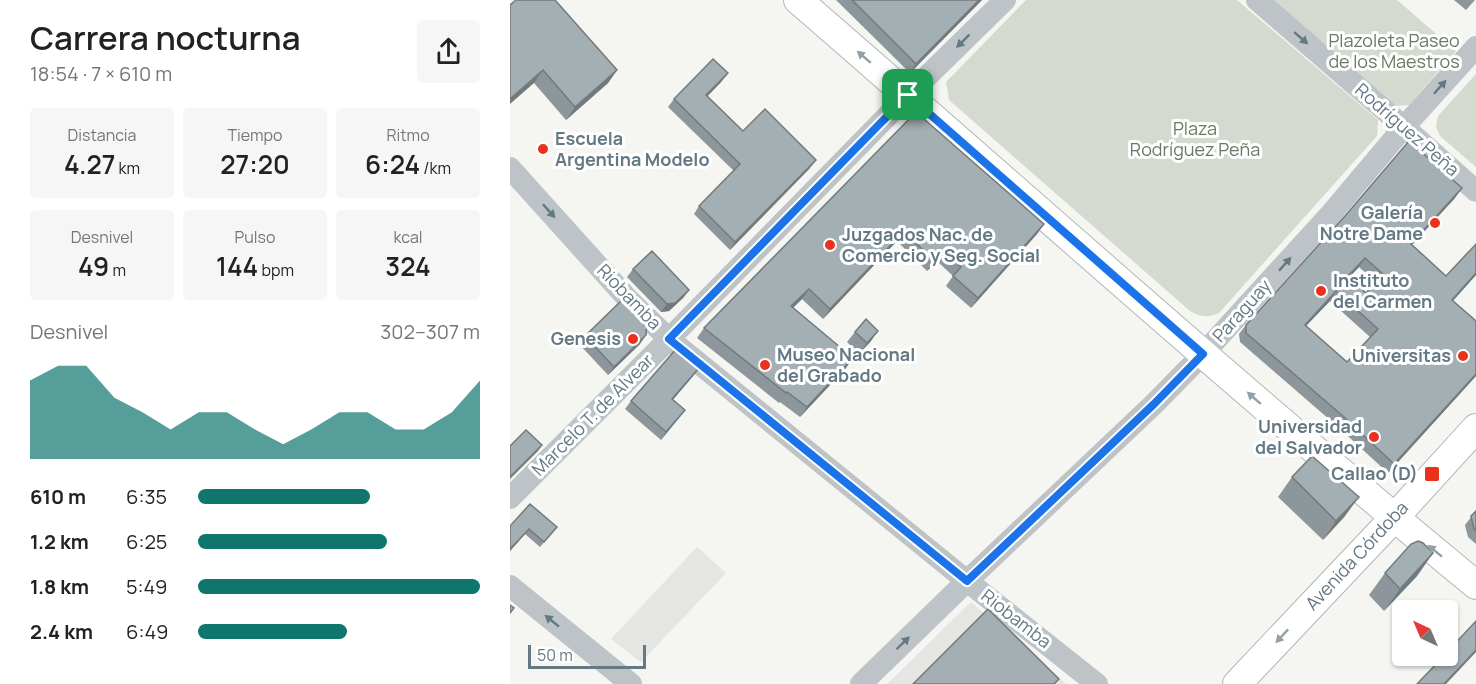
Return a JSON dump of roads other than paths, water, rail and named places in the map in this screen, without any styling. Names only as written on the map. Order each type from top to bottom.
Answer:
[{"type":"main road","points":[[798,0],[1203,354],[1394,518],[1476,585]]},
{"type":"main road","name":"Avenida Córdoba","points":[[1237,684],[1476,428]]},
{"type":"street","name":"Marcelo T. de Alvear","points":[[510,498],[908,95],[1005,0]]},
{"type":"street","name":"Rodríguez Peña","points":[[1257,0],[1476,191]]},
{"type":"street","name":"Paraguay","points":[[861,684],[1154,404],[1203,354],[1329,216],[1404,127],[1476,47]]},
{"type":"street","name":"Riobamba","points":[[510,168],[627,298],[669,339],[1097,684]]},
{"type":"street","points":[[510,586],[630,684]]},
{"type":"place","name":"Escuela Argentina Modelo","points":[[543,149]]},
{"type":"place","name":"Galería Notre Dame","points":[[1435,223]]},
{"type":"place","name":"Juzgados Nac. de Comercio y Seg. Social","points":[[830,245]]},
{"type":"place","name":"Instituto del Carmen","points":[[1321,291]]},
{"type":"place","name":"Genesis","points":[[633,339]]},
{"type":"place","name":"Universitas","points":[[1463,356]]},
{"type":"place","name":"Museo Nacional del Grabado","points":[[765,365]]},
{"type":"place","name":"Universidad del Salvador","points":[[1374,437]]},
{"type":"place","name":"Callao (D)","points":[[1432,474]]},
{"type":"park label","name":"Plazoleta Paseo de los Maestros","points":[[1394,51]]},
{"type":"park label","name":"Plaza Rodríguez Peña","points":[[1195,139]]}]
